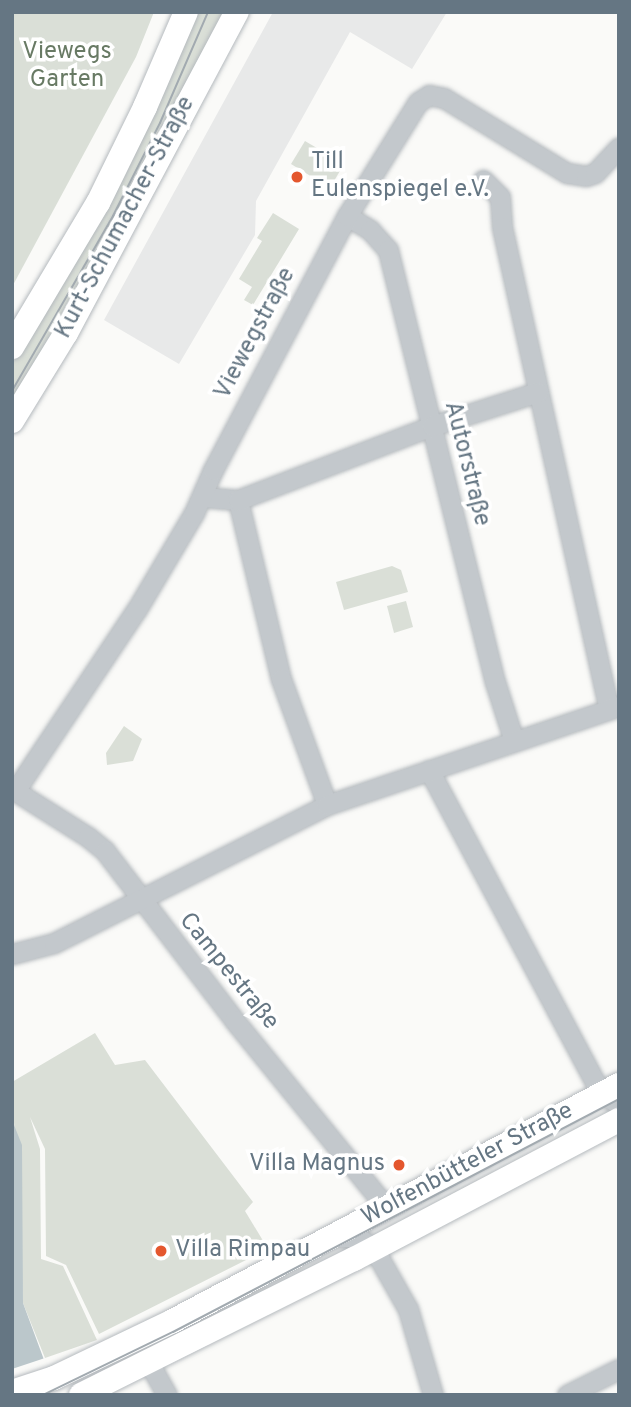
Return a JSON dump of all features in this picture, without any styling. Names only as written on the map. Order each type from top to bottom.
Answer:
[{"type":"main road","name":"Kurt-Schumacher-Straße","points":[[12,347],[98,203],[145,107],[186,12]]},
{"type":"main road","name":"Kurt-Schumacher-Straße","points":[[12,421],[84,300],[237,12]]},
{"type":"main road","name":"Wolfenbütteler Straße","points":[[12,1392],[54,1378],[613,1094]]},
{"type":"main road","name":"Wolfenbütteler Straße","points":[[81,1395],[374,1249],[619,1120]]},
{"type":"street","name":"Viewegstraße","points":[[13,790],[137,609],[203,496],[213,470],[346,216],[418,102],[429,95],[444,98],[566,173],[586,176],[595,173],[619,147]]},
{"type":"street","points":[[12,954],[54,943],[327,805],[614,707],[538,392],[502,226],[500,197],[483,180]]},
{"type":"street","name":"Autorstraße","points":[[346,216],[382,239],[388,250],[495,681],[514,741]]},
{"type":"street","points":[[203,496],[238,500],[432,426],[538,392]]},
{"type":"street","points":[[238,500],[281,679],[327,805]]},
{"type":"street","points":[[429,770],[613,1094]]},
{"type":"street","name":"Campestraße","points":[[13,790],[88,837],[105,851],[140,900],[387,1208]]},
{"type":"street","name":"Wolfenbütteler Straße","points":[[334,1237],[356,1236],[374,1249]]},
{"type":"street","points":[[374,1249],[408,1309],[433,1395]]},
{"type":"street","points":[[148,1361],[167,1395]]},
{"type":"street","points":[[567,1395],[619,1369]]},
{"type":"shaded area","points":[[273,12],[447,12],[412,69],[350,32],[256,201],[255,235],[179,364],[104,320]]},
{"type":"shaded area","points":[[12,1120],[22,1145],[23,1303],[57,1395],[12,1395]]},
{"type":"green space","name":"Viewegs Garten","points":[[12,12],[154,12],[136,57],[12,287]]},
{"type":"green space","points":[[193,12],[223,12],[73,297],[12,400],[12,364],[57,290]]},
{"type":"green space","points":[[305,141],[344,164],[330,188],[291,164]]},
{"type":"green space","points":[[273,213],[299,229],[253,305],[244,300],[252,287],[239,279],[262,241],[257,238]]},
{"type":"green space","points":[[392,566],[401,570],[408,592],[344,610],[336,582]]},
{"type":"green space","points":[[406,601],[413,627],[394,633],[387,606]]},
{"type":"green space","points":[[124,726],[142,739],[133,761],[107,765],[106,753]]},
{"type":"green space","points":[[95,1033],[115,1065],[145,1060],[253,1202],[245,1211],[268,1249],[99,1334],[66,1265],[46,1256],[45,1149],[30,1117],[40,1149],[41,1259],[63,1266],[97,1340],[45,1358],[23,1303],[12,1082]]},
{"type":"pier","points":[[45,1358],[61,1395],[12,1395],[12,1369]]},
{"type":"tram line","points":[[12,391],[113,216],[160,123],[208,12]]},
{"type":"tram line","points":[[43,1395],[173,1332],[619,1099]]},
{"type":"place","name":"Till Eulenspiegel e.V.","points":[[297,177]]},
{"type":"place","name":"Villa Magnus","points":[[399,1165]]},
{"type":"place","name":"Villa Rimpau","points":[[161,1251]]}]
